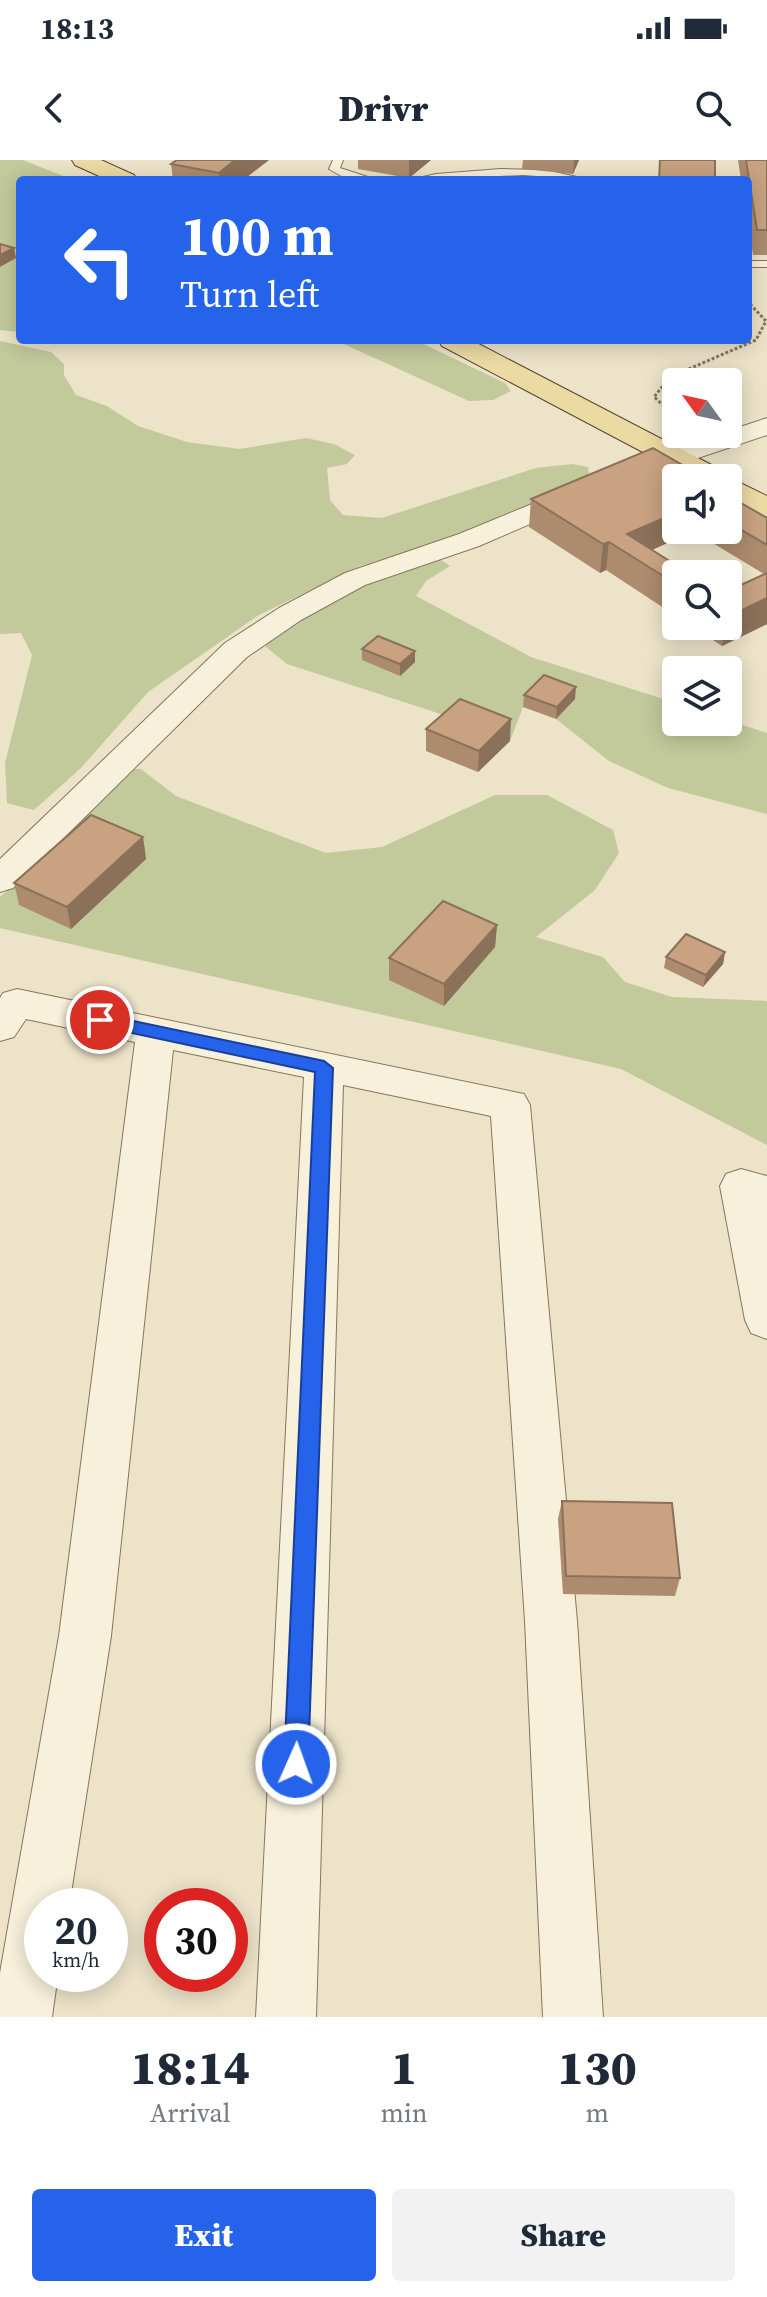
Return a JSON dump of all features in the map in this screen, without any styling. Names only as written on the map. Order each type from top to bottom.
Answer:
[{"type":"main road","points":[[83,160],[117,176]]},
{"type":"main road","points":[[459,344],[690,464]]},
{"type":"main road","points":[[742,494],[767,509]]},
{"type":"street","points":[[0,880],[236,650],[290,614],[355,579],[469,540],[608,481],[767,426]]},
{"type":"street","points":[[0,1027],[17,1003],[510,1105],[551,1621],[573,2017]]},
{"type":"street","points":[[22,2017],[85,1636],[156,1031]]},
{"type":"street","points":[[286,2017],[324,1068]]},
{"type":"street","points":[[767,1193],[741,1186],[767,1320]]},
{"type":"lane","points":[[338,160],[334,169],[353,176]]},
{"type":"lane","points":[[447,176],[564,176]]},
{"type":"path","points":[[752,306],[766,321],[752,342]]},
{"type":"path","points":[[691,368],[747,344]]},
{"type":"path","points":[[662,387],[654,397],[662,404]]},
{"type":"green space","points":[[0,160],[23,160],[63,176],[16,176],[16,332],[0,330]]},
{"type":"green space","points":[[0,341],[51,352],[64,364],[64,375],[76,395],[107,406],[138,426],[187,442],[239,449],[306,438],[334,444],[355,455],[347,464],[327,468],[330,500],[343,515],[382,518],[536,468],[572,464],[588,467],[589,474],[577,484],[522,509],[448,539],[358,567],[259,615],[148,692],[81,768],[34,810],[7,803],[5,763],[32,655],[21,633],[0,634]]},
{"type":"green space","points":[[344,344],[423,344],[505,383],[511,391],[493,400],[469,401]]},
{"type":"green space","points":[[436,556],[450,566],[426,581],[416,596],[531,657],[662,699],[662,736],[742,736],[742,725],[767,733],[767,814],[668,788],[609,761],[556,719],[574,700],[543,687],[523,707],[510,741],[459,720],[287,664],[266,647],[267,639],[346,587]]},
{"type":"green space","points":[[127,769],[141,769],[176,796],[326,853],[382,847],[495,795],[547,795],[613,830],[619,853],[595,890],[536,937],[603,957],[625,982],[672,997],[767,1001],[767,1145],[621,1069],[0,928],[0,897],[43,858]]},
{"type":"building","points":[[177,160],[235,160],[219,173],[171,164]]},
{"type":"building","points":[[660,160],[715,160],[715,176],[659,176]]},
{"type":"building","points":[[746,160],[767,160],[767,230],[757,230],[752,176],[749,176]]},
{"type":"building","points":[[0,244],[14,248],[0,255]]},
{"type":"building","points":[[653,448],[681,464],[662,464],[662,519],[627,534],[668,560],[662,560],[662,575],[609,542],[603,544],[531,499]]},
{"type":"building","points":[[742,504],[767,518],[767,545],[742,530]]},
{"type":"building","points":[[767,573],[767,598],[742,610],[742,585]]},
{"type":"building","points":[[378,636],[415,651],[400,664],[362,649]]},
{"type":"building","points":[[544,675],[576,687],[557,707],[524,695]]},
{"type":"building","points":[[460,699],[511,719],[479,751],[426,729]]},
{"type":"building","points":[[91,815],[143,837],[67,907],[14,883]]},
{"type":"building","points":[[443,901],[497,925],[444,984],[389,958]]},
{"type":"building","points":[[686,934],[725,952],[706,975],[666,957]]},
{"type":"building","points":[[562,1501],[672,1503],[680,1578],[566,1576]]},
{"type":"route","points":[[100,1020],[324,1068],[296,1764]]}]
